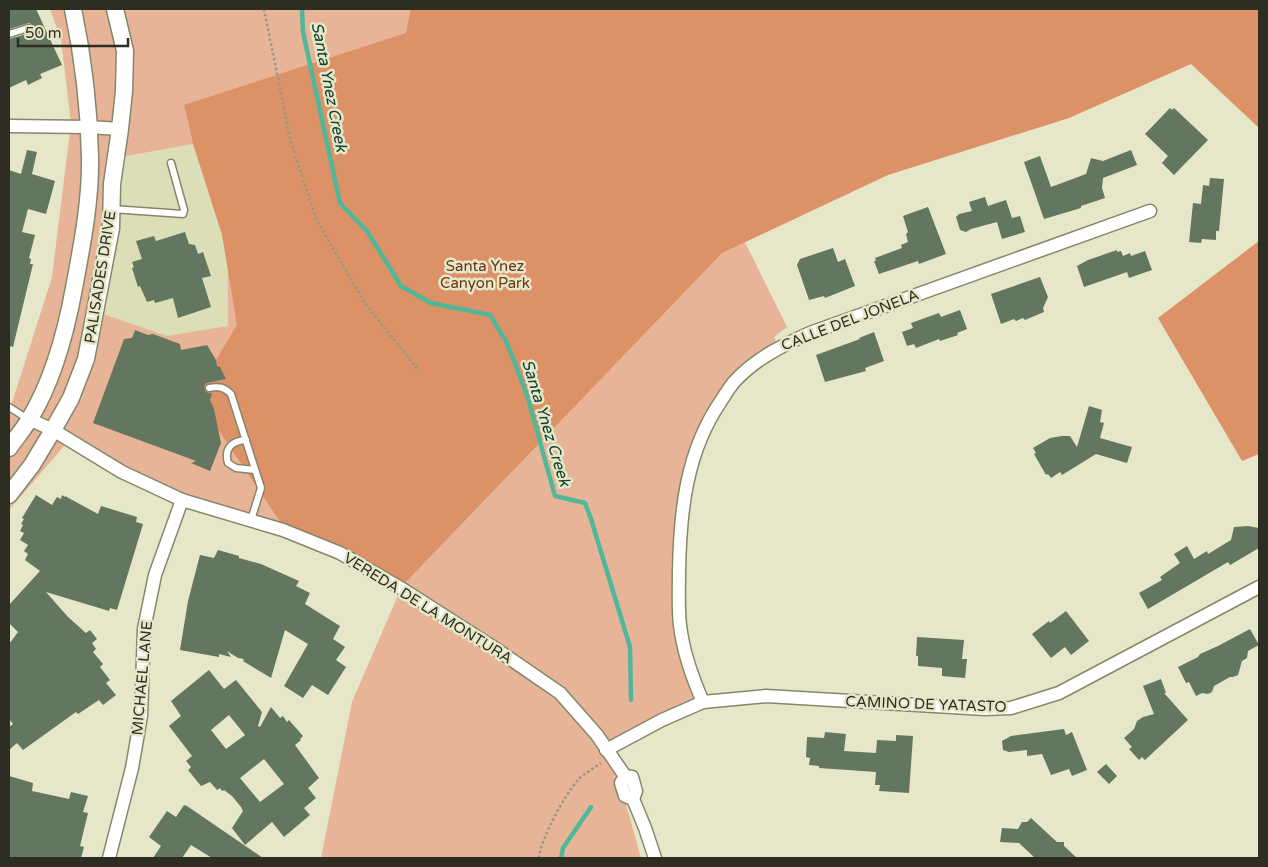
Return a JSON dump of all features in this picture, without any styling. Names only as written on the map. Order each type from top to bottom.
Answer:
[{"type":"street","name":"PALISADES DRIVE","points":[[9,448],[29,419],[48,382],[70,310],[82,246],[87,211],[90,157],[83,66],[74,9]]},
{"type":"street","name":"PALISADES DRIVE","points":[[9,495],[32,465],[53,430],[71,398],[86,359],[111,228],[112,184],[120,129],[125,51],[115,9]]},
{"type":"street","points":[[9,126],[88,126],[120,129]]},
{"type":"street","name":"CALLE DEL JONELA","points":[[703,702],[691,676],[680,625],[678,604],[679,556],[684,497],[698,442],[712,413],[732,384],[753,363],[779,346],[810,333],[1150,211]]},
{"type":"street","name":"VEREDA DE LA MONTURA","points":[[29,419],[53,430],[122,472],[182,500],[283,530],[340,553],[404,590],[560,693],[597,735],[625,776],[632,777],[636,792],[633,799],[655,858]]},
{"type":"street","name":"MICHAEL LANE","points":[[109,858],[132,768],[139,725],[144,629],[155,575],[182,500]]},
{"type":"street","name":"CAMINO DE YATASTO","points":[[606,750],[662,720],[703,702],[766,696],[985,709],[1011,708],[1059,694],[1259,587]]},
{"type":"lane","points":[[9,34],[28,28]]},
{"type":"lane","points":[[111,209],[183,214],[184,210],[171,163]]},
{"type":"lane","points":[[209,388],[218,386],[226,389],[231,394],[246,440],[261,488],[251,520]]},
{"type":"lane","points":[[9,407],[29,419]]},
{"type":"lane","points":[[246,440],[237,441],[229,446],[226,456],[228,463],[236,468],[255,470]]},
{"type":"path","points":[[264,9],[291,143],[317,221],[365,303],[419,371]]},
{"type":"path","points":[[539,858],[540,849],[561,805],[580,778],[593,769]]},
{"type":"shaded area","points":[[193,144],[222,235],[237,325],[167,336],[98,312],[119,212],[122,186],[121,157]]},
{"type":"green space","name":"Santa Ynez Canyon Park","points":[[50,9],[1009,9],[737,226],[787,327],[774,337],[779,347],[736,385],[702,443],[689,498],[682,605],[687,646],[707,704],[612,754],[641,858],[321,858],[352,702],[402,586],[284,524],[183,495],[124,467],[71,438],[9,510],[9,408],[52,277],[71,123],[61,39]],"holes":[[[227,113],[228,326],[167,336],[98,312],[121,157],[193,144],[186,114]]]},
{"type":"green space","name":"Santa Ynez Canyon Park","points":[[411,9],[1259,9],[1259,128],[1191,64],[1069,118],[888,175],[722,253],[402,586],[283,526],[195,395],[237,325],[222,235],[193,144],[184,105],[406,33]]},
{"type":"green space","points":[[1259,241],[1259,454],[1242,461],[1158,318]]},
{"type":"building","points":[[9,9],[36,9],[62,65],[40,74],[42,78],[28,85],[26,80],[9,88],[9,39],[30,33],[33,29],[29,23],[9,29]]},
{"type":"building","points":[[1170,108],[1172,110],[1174,108],[1208,140],[1174,175],[1162,163],[1168,156],[1145,134]]},
{"type":"building","points":[[27,150],[37,152],[32,174],[55,181],[46,214],[28,209],[22,232],[35,235],[29,258],[31,259],[30,264],[33,264],[13,347],[9,346],[9,170],[21,174]]},
{"type":"building","points":[[1131,150],[1137,165],[1103,178],[1102,188],[1105,198],[1081,206],[1081,208],[1044,219],[1024,162],[1040,156],[1051,187],[1086,174],[1091,158],[1103,161]]},
{"type":"building","points":[[1210,178],[1224,179],[1219,231],[1216,231],[1216,240],[1202,239],[1201,243],[1189,242],[1193,203],[1201,204],[1203,185],[1209,186]]},
{"type":"building","points":[[985,197],[988,206],[1006,200],[1012,218],[1020,216],[1025,232],[1002,239],[997,222],[966,232],[960,230],[956,217],[959,214],[972,211],[969,202]]},
{"type":"building","points":[[928,207],[946,254],[919,264],[918,261],[879,274],[874,261],[876,261],[875,258],[902,248],[901,245],[908,242],[906,234],[908,232],[903,216]]},
{"type":"building","points":[[185,232],[189,244],[195,245],[198,254],[203,252],[211,276],[202,278],[211,307],[178,318],[173,298],[155,303],[154,300],[147,302],[140,286],[138,287],[132,262],[142,259],[136,241],[154,236],[156,241]]},
{"type":"building","points":[[833,248],[838,262],[845,259],[855,286],[825,298],[824,296],[809,300],[797,265],[800,259]]},
{"type":"building","points":[[1117,250],[1117,252],[1121,251],[1123,256],[1130,253],[1131,256],[1145,251],[1152,270],[1129,278],[1127,272],[1084,287],[1077,266]]},
{"type":"building","points":[[1040,277],[1048,297],[1043,308],[1044,312],[1025,320],[1023,318],[1016,321],[1014,319],[1001,324],[991,294]]},
{"type":"building","points":[[960,310],[967,329],[957,333],[958,335],[940,341],[939,339],[916,348],[914,344],[907,346],[902,332],[913,328],[911,323],[939,313],[941,317]]},
{"type":"building","points":[[135,330],[148,335],[153,334],[180,344],[181,350],[207,345],[216,360],[217,366],[220,367],[226,379],[206,383],[204,387],[206,392],[212,394],[210,400],[214,409],[221,443],[210,471],[191,463],[196,461],[93,423],[124,339],[132,338]]},
{"type":"building","points":[[874,332],[884,361],[865,368],[866,371],[825,382],[816,355]]},
{"type":"building","points":[[1089,406],[1102,410],[1100,422],[1104,423],[1100,438],[1132,447],[1127,463],[1096,454],[1062,475],[1060,472],[1051,478],[1048,474],[1046,475],[1034,454],[1036,453],[1033,448],[1050,438],[1062,436],[1070,436],[1077,447]]},
{"type":"building","points":[[36,495],[52,505],[57,497],[61,499],[62,495],[98,514],[101,506],[137,517],[136,522],[143,524],[117,610],[110,608],[109,611],[46,592],[68,617],[86,633],[90,630],[97,639],[92,643],[96,649],[93,652],[103,664],[100,667],[110,680],[106,683],[116,695],[103,705],[99,700],[78,714],[76,712],[23,750],[17,743],[9,750],[9,727],[13,724],[9,719],[9,644],[18,632],[9,623],[9,605],[40,571],[25,560],[28,554],[24,551],[28,545],[20,540],[24,533],[20,531],[24,519],[22,518]]},
{"type":"building","points":[[1248,526],[1259,528],[1259,548],[1230,565],[1228,562],[1148,609],[1139,593],[1162,580],[1160,577],[1180,563],[1174,554],[1187,546],[1194,559],[1207,551],[1208,554],[1231,540],[1234,527]]},
{"type":"building","points":[[218,550],[261,564],[299,581],[296,586],[310,593],[305,604],[340,626],[333,639],[345,647],[336,660],[346,667],[328,695],[312,685],[303,698],[284,686],[308,644],[285,630],[271,678],[243,661],[244,659],[238,658],[227,651],[231,657],[219,654],[219,657],[180,650],[188,601],[200,555],[214,558]]},
{"type":"building","points":[[1066,611],[1089,641],[1071,655],[1065,647],[1051,658],[1032,634]]},
{"type":"building","points":[[1250,629],[1259,645],[1248,651],[1247,658],[1242,661],[1238,675],[1230,677],[1214,686],[1212,692],[1208,694],[1202,693],[1196,696],[1189,682],[1186,683],[1178,667]]},
{"type":"building","points":[[917,637],[964,640],[962,659],[967,659],[965,678],[942,676],[942,668],[918,666],[918,656],[916,656]]},
{"type":"building","points":[[209,670],[224,689],[236,680],[262,712],[258,726],[260,727],[271,707],[280,718],[283,716],[287,722],[289,720],[303,736],[295,745],[319,778],[308,788],[316,798],[304,808],[310,815],[284,837],[272,822],[245,845],[232,828],[243,811],[241,807],[232,796],[220,788],[217,790],[210,782],[201,786],[188,770],[191,767],[186,761],[192,756],[169,726],[181,716],[171,701]],"holes":[[[229,715],[245,735],[226,749],[211,730]],[[264,759],[284,784],[260,802],[240,778]]]},
{"type":"building","points":[[1161,679],[1166,693],[1164,693],[1188,720],[1145,760],[1142,757],[1139,760],[1129,749],[1132,747],[1124,738],[1134,729],[1137,721],[1154,714],[1143,686]]},
{"type":"building","points":[[1064,729],[1066,735],[1072,732],[1087,770],[1072,776],[1069,769],[1051,775],[1042,754],[1027,756],[1027,750],[1009,752],[1003,750],[1002,741],[1011,736]]},
{"type":"building","points":[[825,732],[846,734],[844,751],[876,753],[877,740],[896,741],[896,735],[913,736],[909,793],[879,791],[880,785],[875,785],[876,772],[819,768],[819,766],[809,765],[810,758],[806,757],[807,737],[824,738]]},
{"type":"building","points":[[1106,764],[1117,776],[1109,784],[1097,772]]},
{"type":"building","points":[[9,776],[33,783],[32,791],[69,799],[71,792],[88,796],[83,812],[88,813],[80,846],[84,847],[81,858],[9,858]]},
{"type":"building","points":[[184,805],[263,858],[212,858],[191,845],[182,858],[153,858],[161,846],[149,837],[167,811],[176,817]]},
{"type":"building","points":[[1031,818],[1057,842],[1064,842],[1064,846],[1077,858],[1035,858],[1019,843],[1000,842],[1002,828],[1018,829],[1022,822],[1027,822]]},
{"type":"waterway","name":"Santa Ynez Creek","points":[[302,9],[303,32],[340,203],[367,231],[401,286],[431,303],[490,315],[507,343],[527,395],[555,496],[585,503],[591,519],[630,647],[631,700]]},
{"type":"waterway","name":"Santa Ynez Creek","points":[[561,858],[563,848],[591,807]]}]
